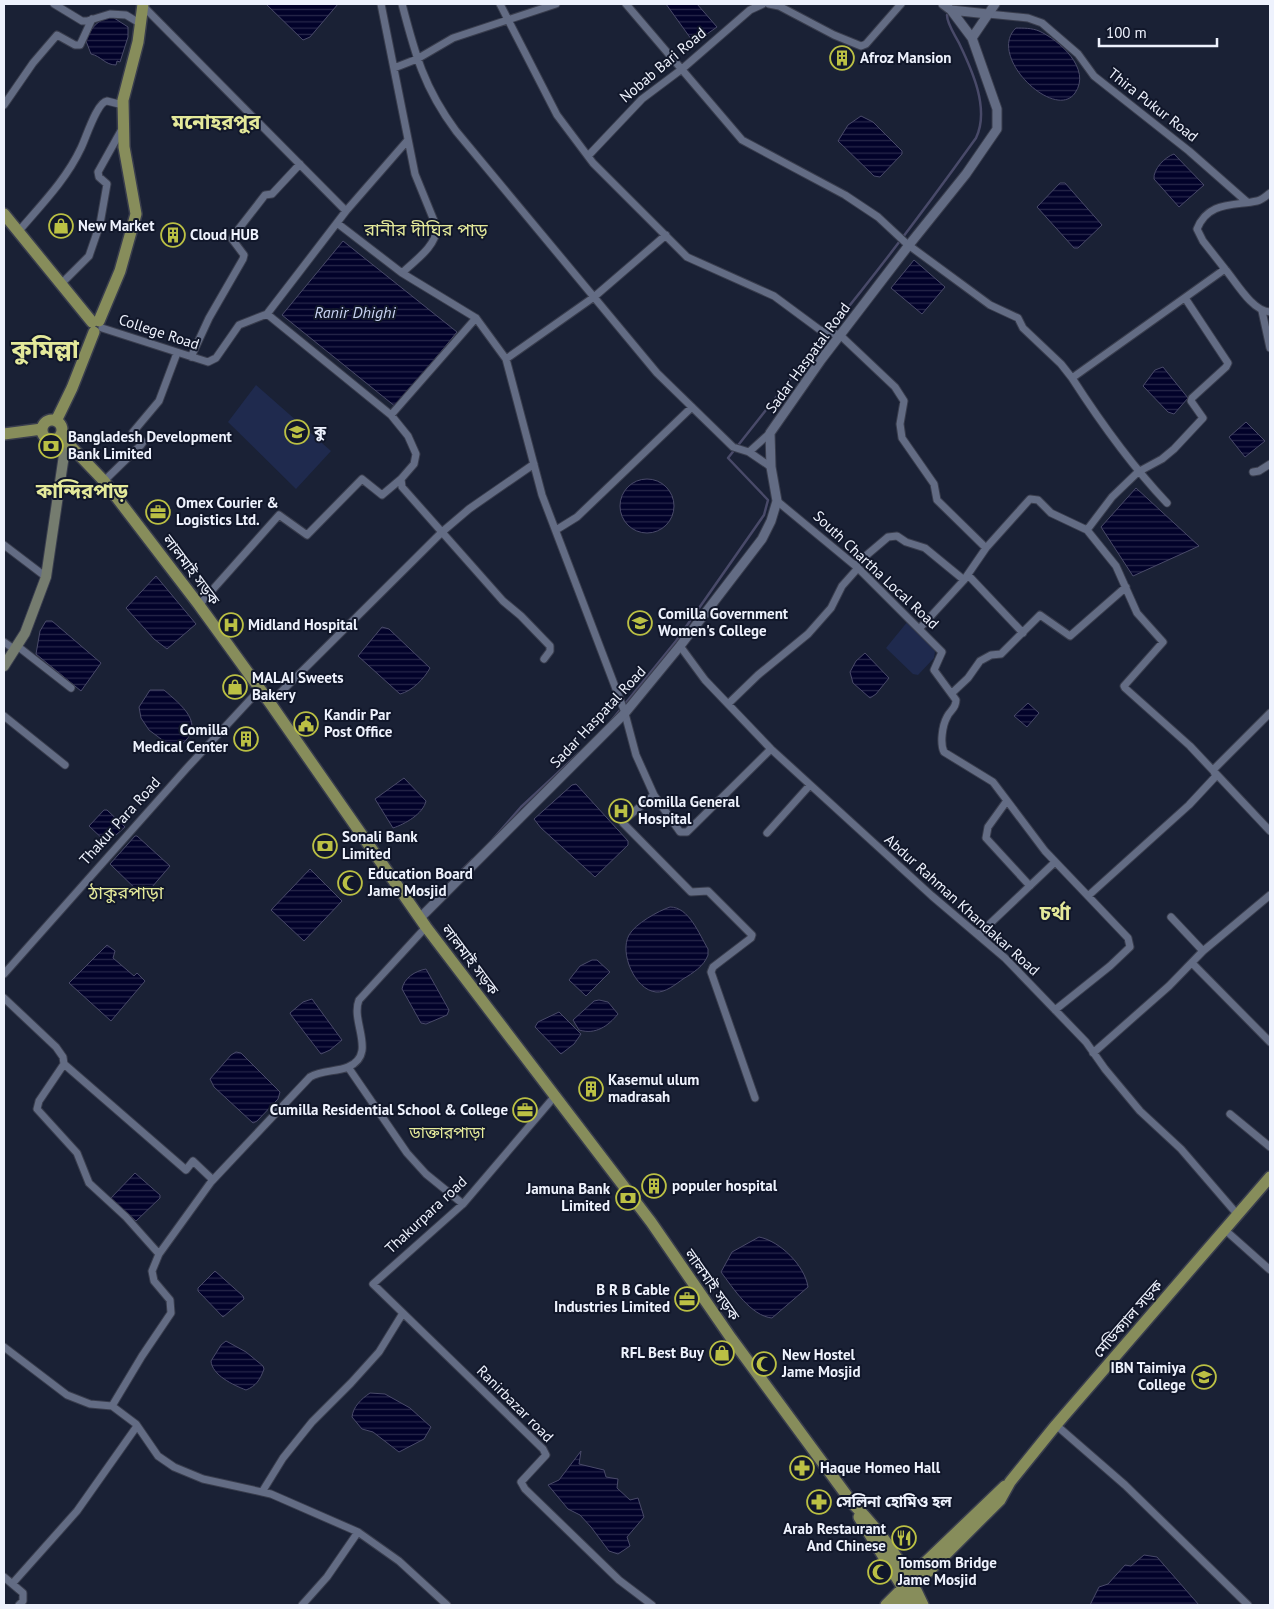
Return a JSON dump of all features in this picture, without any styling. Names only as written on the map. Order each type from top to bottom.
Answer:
[{"type":"main road","points":[[56,421],[72,388],[120,271],[136,214],[124,147],[122,106],[141,24],[143,5]]},
{"type":"main road","points":[[4,214],[97,325]]},
{"type":"main road","points":[[4,666],[24,632],[46,577],[64,455],[61,436],[62,427],[56,421],[48,421],[42,429],[43,436],[48,440],[55,441],[61,436]]},
{"type":"main road","points":[[4,434],[42,429]]},
{"type":"main road","name":"লালমাই সড়ক","points":[[61,436],[104,480],[199,605],[423,922],[650,1222],[731,1338],[853,1504],[863,1525],[909,1590],[923,1605]]},
{"type":"main road","name":"মেডিক্যাল সড়ক","points":[[909,1590],[954,1540],[1000,1500],[1010,1482],[1056,1425],[1270,1178]]},
{"type":"main road","points":[[886,1605],[909,1590]]},
{"type":"main road","points":[[898,1605],[909,1590]]},
{"type":"street","points":[[54,4],[82,21],[110,14],[126,15],[141,24]]},
{"type":"street","points":[[381,4],[415,174],[438,228],[437,235],[430,246],[402,273]]},
{"type":"street","points":[[402,4],[417,59],[436,104],[456,131],[657,373],[736,449],[749,452],[771,467]]},
{"type":"street","points":[[500,4],[557,115],[588,156],[687,257],[774,296],[820,330],[840,336],[895,386],[904,401],[900,424],[902,438],[934,484],[937,500],[986,548]]},
{"type":"street","points":[[394,68],[417,59],[453,38],[556,4]]},
{"type":"street","points":[[626,4],[742,140],[845,195],[878,217],[908,244],[990,305],[1018,318],[1024,328],[1061,364],[1104,428],[1138,472],[1167,503]]},
{"type":"street","name":"Nobab Bari Road","points":[[588,156],[642,99],[682,69],[750,10],[763,4]]},
{"type":"street","points":[[769,4],[779,6],[834,35],[861,46],[866,44],[901,4]]},
{"type":"street","points":[[943,4],[951,10],[988,14]]},
{"type":"street","points":[[972,38],[995,4]]},
{"type":"street","points":[[143,5],[346,211]]},
{"type":"street","name":"Sadar Haspatal Road","points":[[423,922],[625,712],[680,646],[762,539],[771,521],[777,500],[771,467],[770,433],[908,244],[966,174],[997,129],[997,109],[972,38],[951,10]]},
{"type":"street","name":"Thira Pukur Road","points":[[988,14],[1028,18],[1042,23],[1078,54],[1094,76],[1189,151],[1247,202]]},
{"type":"street","points":[[4,105],[33,63],[57,35],[75,45],[80,45],[92,19]]},
{"type":"street","points":[[18,232],[63,179],[81,148],[100,105],[107,101],[122,106]]},
{"type":"street","points":[[61,284],[89,256],[95,244],[107,184],[99,177],[98,172],[124,126]]},
{"type":"street","points":[[199,605],[279,515],[307,535],[362,479],[382,495],[401,479],[414,464],[416,454],[408,436],[391,415],[267,314],[346,211],[407,141]]},
{"type":"street","points":[[191,357],[209,318],[243,259],[244,255],[232,239],[234,235],[265,195],[272,194],[300,164]]},
{"type":"street","points":[[1270,193],[1259,201],[1216,208],[1200,223],[1198,229],[1203,241],[1262,311],[1270,348]]},
{"type":"street","points":[[337,223],[402,273],[476,318],[506,359],[542,495],[625,712],[636,755],[654,795],[680,832],[686,832],[771,749]]},
{"type":"street","points":[[506,359],[594,297],[666,235]]},
{"type":"street","points":[[1072,378],[1225,269]]},
{"type":"street","points":[[1087,530],[1112,497],[1138,472],[1162,459],[1203,418],[1191,401],[1192,398],[1228,363],[1185,298]]},
{"type":"street","points":[[1262,311],[1270,312]]},
{"type":"street","name":"College Road","points":[[97,325],[177,353],[213,361],[239,325],[267,314]]},
{"type":"street","points":[[391,415],[476,318]]},
{"type":"street","points":[[104,480],[143,442],[133,432],[159,401],[177,353]]},
{"type":"street","points":[[556,530],[578,517],[692,407]]},
{"type":"street","points":[[749,452],[770,433]]},
{"type":"street","points":[[270,703],[442,532],[469,509],[534,464]]},
{"type":"street","points":[[1254,472],[1270,464]]},
{"type":"street","points":[[401,479],[402,487],[502,600],[521,616],[550,646],[550,651],[544,659]]},
{"type":"street","points":[[920,628],[966,578],[986,548],[1030,499],[1038,500],[1051,513],[1087,530],[1113,562],[1137,612],[1163,642],[1124,687],[1212,770],[1270,831]]},
{"type":"street","name":"South Chartha Local Road","points":[[777,500],[857,567],[942,652],[934,670],[952,692]]},
{"type":"street","points":[[728,704],[758,675],[808,634],[831,608],[842,586],[857,567],[888,537],[897,536],[906,542],[925,548],[966,578],[1023,633]]},
{"type":"street","points":[[4,545],[46,577]]},
{"type":"street","points":[[1055,1010],[1110,966],[1130,946],[1128,938],[1055,862],[988,778],[952,759],[942,747],[946,718],[956,705],[952,692],[968,678],[980,661],[991,655],[1001,654],[1040,615],[1056,624],[1068,635],[1073,635],[1126,587]]},
{"type":"street","points":[[4,642],[15,647],[71,688]]},
{"type":"street","name":"Abdur Rahman Khandakar Road","points":[[680,646],[705,680],[771,749],[932,896],[1005,958],[1093,1053],[1140,1111],[1181,1149],[1237,1214]]},
{"type":"street","name":"Thakur Para Road","points":[[4,974],[186,769],[260,689]]},
{"type":"street","points":[[1212,770],[1270,714]]},
{"type":"street","points":[[4,716],[65,765]]},
{"type":"street","points":[[1088,896],[1189,805],[1216,776],[1212,770]]},
{"type":"street","points":[[767,833],[810,785]]},
{"type":"street","points":[[654,795],[624,820],[625,826],[691,892],[708,891],[752,935],[751,938],[713,967],[712,972],[755,1098]]},
{"type":"street","points":[[1006,802],[988,827],[986,838],[1030,886]]},
{"type":"street","points":[[978,935],[1055,862]]},
{"type":"street","points":[[1093,1053],[1203,951],[1270,895]]},
{"type":"street","points":[[1171,917],[1203,951]]},
{"type":"street","points":[[112,1406],[171,1313],[170,1300],[154,1281],[152,1271],[159,1254],[213,1180],[310,1077],[318,1073],[348,1067],[359,1060],[363,1050],[363,1039],[356,1014],[359,1000],[423,922]]},
{"type":"street","points":[[1192,963],[1270,1042]]},
{"type":"street","points":[[4,998],[56,1047],[63,1057],[64,1064],[186,1170],[193,1161],[213,1180]]},
{"type":"street","points":[[64,1064],[39,1100],[37,1109],[77,1153],[90,1183],[126,1217],[159,1254]]},
{"type":"street","points":[[348,1067],[406,1153],[426,1174],[463,1204]]},
{"type":"street","name":"Thakurpara road","points":[[372,1284],[463,1204],[555,1096]]},
{"type":"street","points":[[1230,1114],[1270,1147]]},
{"type":"street","points":[[1224,1229],[1270,1270]]},
{"type":"street","name":"Ranirbazar road","points":[[372,1284],[543,1448],[546,1455],[521,1482],[525,1489],[619,1580],[652,1605]]},
{"type":"street","points":[[262,1492],[283,1458],[312,1422],[379,1352],[403,1313]]},
{"type":"street","points":[[4,1347],[67,1395],[90,1404],[112,1406],[137,1426],[158,1456],[174,1467],[203,1479],[262,1492],[311,1510],[358,1532],[398,1561],[447,1605]]},
{"type":"street","points":[[1056,1425],[1125,1485],[1248,1605]]},
{"type":"street","points":[[12,1584],[77,1511],[137,1426]]},
{"type":"street","points":[[302,1605],[326,1577],[358,1532]]},
{"type":"street","points":[[4,1577],[23,1593],[23,1601],[19,1605]]},
{"type":"shaded area","points":[[256,385],[331,451],[296,489],[228,422]]},
{"type":"shaded area","points":[[908,621],[935,651],[934,658],[918,675],[913,674],[886,648]]},
{"type":"water","points":[[266,4],[338,4],[310,37],[303,40]]},
{"type":"water","points":[[666,4],[697,4],[717,27],[694,43]]},
{"type":"water","points":[[111,16],[128,27],[128,37],[120,62],[117,61],[116,65],[109,64],[91,54],[86,41],[95,25]]},
{"type":"water","points":[[1016,28],[1039,31],[1064,48],[1071,56],[1079,74],[1079,84],[1075,93],[1065,100],[1053,99],[1040,93],[1027,82],[1016,69],[1010,54],[1009,40]]},
{"type":"water","points":[[861,116],[873,122],[902,151],[902,154],[880,177],[874,176],[838,141],[848,125]]},
{"type":"water","points":[[1174,154],[1204,185],[1179,207],[1154,179],[1155,171],[1160,164]]},
{"type":"water","points":[[1060,183],[1065,183],[1102,225],[1078,248],[1074,248],[1037,207]]},
{"type":"water","name":"Ranir Dhighi","points":[[343,241],[457,332],[396,407],[282,315]]},
{"type":"water","points":[[914,260],[945,287],[922,314],[891,288]]},
{"type":"water","points":[[1163,367],[1188,398],[1174,414],[1168,412],[1143,386],[1155,370]]},
{"type":"water","points":[[1246,422],[1265,441],[1245,457],[1229,437]]},
{"type":"water","points":[[647,479],[657,481],[666,487],[672,496],[674,506],[672,516],[666,525],[657,531],[647,533],[637,531],[628,525],[622,516],[620,506],[622,496],[628,487],[637,481]]},
{"type":"water","points":[[1136,488],[1199,546],[1133,576],[1101,527]]},
{"type":"water","points":[[156,576],[196,624],[167,649],[154,639],[126,608]]},
{"type":"water","points":[[46,621],[52,621],[101,663],[81,691],[36,654],[40,631]]},
{"type":"water","points":[[382,627],[389,629],[430,668],[417,684],[400,694],[358,656]]},
{"type":"water","points":[[865,653],[889,678],[876,694],[870,698],[853,683],[850,672],[856,661]]},
{"type":"water","points":[[150,690],[164,690],[189,715],[192,722],[192,730],[181,745],[165,742],[149,730],[141,718],[139,707]]},
{"type":"water","points":[[1028,703],[1039,713],[1027,727],[1014,716]]},
{"type":"water","points":[[404,778],[426,801],[417,814],[403,824],[393,828],[375,799]]},
{"type":"water","points":[[576,784],[628,841],[628,845],[595,877],[541,828],[534,819],[572,785]]},
{"type":"water","points":[[104,810],[107,810],[125,827],[107,843],[89,826]]},
{"type":"water","points":[[135,836],[170,866],[143,896],[110,864]]},
{"type":"water","points":[[310,869],[342,901],[304,941],[271,910]]},
{"type":"water","points":[[670,907],[683,911],[693,922],[708,949],[708,955],[704,963],[694,972],[670,988],[656,992],[648,990],[636,978],[628,960],[626,943],[629,935],[641,922]]},
{"type":"water","points":[[107,945],[115,951],[113,958],[134,976],[137,973],[145,981],[111,1021],[69,983]]},
{"type":"water","points":[[592,960],[597,960],[610,972],[586,996],[569,980],[580,966]]},
{"type":"water","points":[[426,969],[449,1010],[447,1015],[426,1024],[421,1023],[402,989],[405,982],[411,976],[418,971]]},
{"type":"water","points":[[312,999],[342,1040],[330,1050],[321,1054],[290,1013],[303,1002]]},
{"type":"water","points":[[594,1001],[608,1002],[618,1014],[601,1028],[591,1031],[579,1030],[573,1020]]},
{"type":"water","points":[[559,1012],[581,1034],[574,1044],[561,1054],[535,1027],[538,1022]]},
{"type":"water","points":[[236,1052],[241,1053],[280,1092],[278,1099],[253,1123],[214,1087],[210,1079],[231,1055]]},
{"type":"water","points":[[135,1173],[160,1195],[160,1198],[136,1221],[110,1199]]},
{"type":"water","points":[[759,1237],[767,1239],[783,1249],[797,1263],[806,1279],[808,1287],[772,1318],[764,1316],[750,1307],[721,1272],[732,1252]]},
{"type":"water","points":[[215,1271],[244,1299],[223,1317],[198,1291],[198,1288]]},
{"type":"water","points":[[226,1341],[246,1352],[263,1366],[264,1369],[259,1379],[252,1387],[246,1390],[224,1379],[212,1366],[211,1361],[221,1345]]},
{"type":"water","points":[[370,1393],[385,1394],[410,1408],[431,1427],[424,1439],[399,1452],[373,1432],[362,1429],[352,1417],[358,1404]]},
{"type":"water","points":[[581,1451],[579,1464],[604,1470],[606,1477],[618,1479],[617,1488],[630,1500],[638,1498],[644,1517],[627,1537],[630,1546],[618,1554],[609,1551],[580,1515],[568,1509],[548,1485],[559,1480]]},
{"type":"water","points":[[1144,1555],[1157,1557],[1199,1605],[1090,1605],[1099,1587],[1108,1584],[1125,1565],[1131,1566]]},
{"type":"waterway","points":[[833,326],[906,233],[976,138],[980,127],[981,115],[978,90],[947,15]]},
{"type":"waterway","points":[[611,721],[676,641],[764,515],[768,500],[728,458],[826,334]]},
{"type":"waterway","points":[[493,839],[521,807],[579,753]]},
{"type":"waterway","points":[[449,883],[473,859]]},
{"type":"place","name":"Afroz Mansion","points":[[842,58]]},
{"type":"place","name":"New Market","points":[[61,226]]},
{"type":"place","name":"Cloud HUB","points":[[173,235]]},
{"type":"place","name":"কু","points":[[297,432]]},
{"type":"place","name":"Bangladesh Development Bank Limited","points":[[51,446]]},
{"type":"place","name":"Omex Courier & Logistics Ltd.","points":[[158,512]]},
{"type":"place","name":"Comilla Government Women's College","points":[[640,623]]},
{"type":"place","name":"Midland Hospital","points":[[231,625]]},
{"type":"place","name":"MALAI Sweets Bakery","points":[[235,687]]},
{"type":"place","name":"Kandir Par Post Office","points":[[306,724]]},
{"type":"place","name":"Comilla Medical Center","points":[[246,739]]},
{"type":"place","name":"Comilla General Hospital","points":[[621,811]]},
{"type":"place","name":"Sonali Bank Limited","points":[[325,846]]},
{"type":"place","name":"Education Board Jame Mosjid","points":[[350,883]]},
{"type":"place","name":"Kasemul ulum madrasah","points":[[591,1089]]},
{"type":"place","name":"Cumilla Residential School & College","points":[[525,1110]]},
{"type":"place","name":"populer hospital","points":[[654,1186]]},
{"type":"place","name":"Jamuna Bank Limited","points":[[628,1198]]},
{"type":"place","name":"B R B Cable Industries Limited","points":[[687,1299]]},
{"type":"place","name":"RFL Best Buy","points":[[722,1353]]},
{"type":"place","name":"New Hostel Jame Mosjid","points":[[764,1364]]},
{"type":"place","name":"IBN Taimiya College","points":[[1204,1377]]},
{"type":"place","name":"Haque Homeo Hall","points":[[802,1468]]},
{"type":"place","name":"সেলিনা হোমিও হল","points":[[819,1502]]},
{"type":"place","name":"Arab Restaurant And Chinese","points":[[904,1538]]},
{"type":"place","name":"Tomsom Bridge Jame Mosjid","points":[[880,1572]]},
{"type":"district","name":"মনোহরপুর","points":[[216,122]]},
{"type":"district","name":"রানীর দীঘির পাড়","points":[[426,230]]},
{"type":"district","name":"কুমিল্লা","points":[[45,349]]},
{"type":"district","name":"কান্দিরপাড়","points":[[82,491]]},
{"type":"district","name":"ঠাকুরপাড়া","points":[[126,893]]},
{"type":"district","name":"চর্থা","points":[[1055,913]]},
{"type":"district","name":"ডাক্তারপাড়া","points":[[447,1132]]}]
